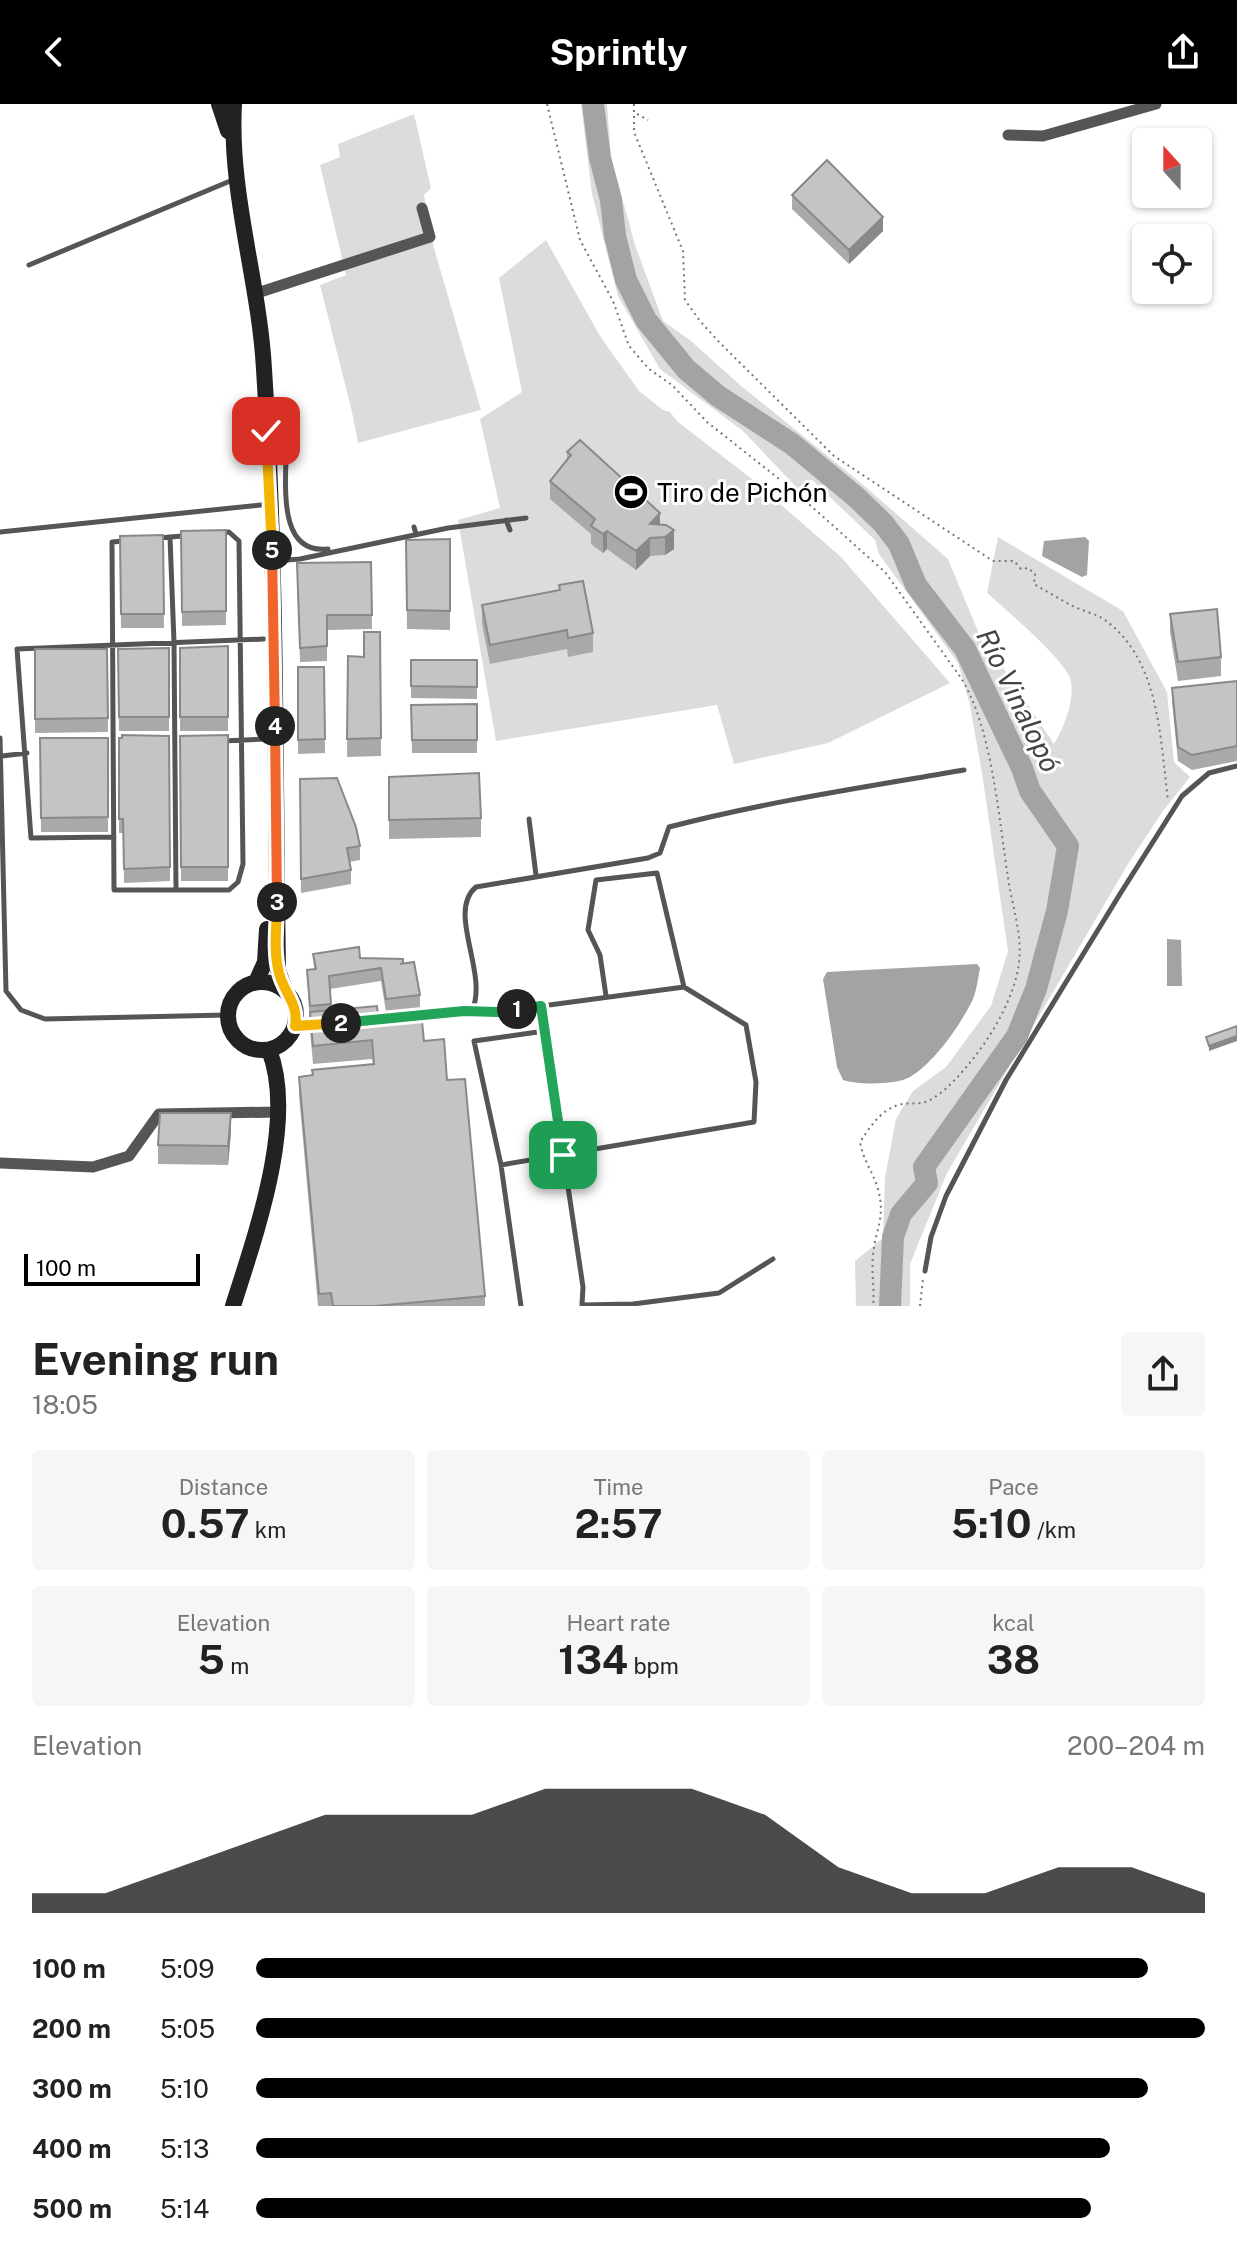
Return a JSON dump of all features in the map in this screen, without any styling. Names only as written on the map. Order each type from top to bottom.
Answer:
[{"type":"main road","points":[[219,104],[232,144]]},
{"type":"main road","points":[[234,104],[232,144],[264,367],[266,431],[264,639],[267,945],[265,962],[256,982]]},
{"type":"main road","points":[[267,504],[272,561],[278,970],[295,1006],[295,1026],[285,1041],[269,1050],[243,1045],[234,1036],[227,1015],[234,995],[256,982],[272,982],[285,990]]},
{"type":"main road","points":[[233,1306],[265,1198],[273,1158],[277,1069],[269,1050]]},
{"type":"street","points":[[1008,135],[1043,136],[1156,104]]},
{"type":"street","points":[[254,294],[430,237],[422,208]]},
{"type":"street","points":[[0,1163],[93,1167],[129,1156],[159,1114],[277,1112]]},
{"type":"lane","points":[[29,265],[236,178]]},
{"type":"lane","points":[[266,431],[287,431],[289,438],[286,445],[288,510],[294,536],[309,548],[321,550],[353,546]]},
{"type":"lane","points":[[0,532],[267,504]]},
{"type":"lane","points":[[272,561],[300,559],[416,534],[526,518]]},
{"type":"lane","points":[[506,520],[510,530]]},
{"type":"lane","points":[[414,527],[416,534]]},
{"type":"lane","points":[[229,532],[239,541],[239,640],[243,864],[238,882],[229,890],[114,890],[112,542],[229,532]]},
{"type":"lane","points":[[170,537],[176,890]]},
{"type":"lane","points":[[114,837],[31,838],[17,649],[264,639]]},
{"type":"lane","points":[[0,738],[6,991],[21,1010],[45,1019],[227,1015]]},
{"type":"lane","points":[[215,741],[265,739]]},
{"type":"lane","points":[[160,741],[188,741]]},
{"type":"lane","points":[[99,742],[114,742]]},
{"type":"lane","points":[[2,756],[27,753]]},
{"type":"lane","points":[[925,1271],[931,1237],[946,1196],[1006,1080],[1170,814],[1182,796],[1209,773],[1237,766]]},
{"type":"lane","points":[[472,1011],[477,999],[476,978],[464,907],[468,894],[476,887],[648,858],[660,853],[669,827],[700,819],[964,770]]},
{"type":"lane","points":[[529,819],[536,875]]},
{"type":"lane","points":[[606,996],[600,955],[588,930],[596,880],[611,878],[657,873],[684,987]]},
{"type":"lane","points":[[402,1017],[497,1012],[684,987],[746,1025],[756,1082],[754,1122],[501,1165]]},
{"type":"lane","points":[[541,1006],[583,1287],[580,1306],[633,1304],[719,1293],[773,1259]]},
{"type":"lane","points":[[295,1026],[325,1024]]},
{"type":"lane","points":[[521,1306],[501,1165],[474,1041],[545,1031]]},
{"type":"path","points":[[547,104],[580,240],[613,301],[629,346],[649,369],[672,385],[707,422],[793,490],[885,572],[961,678],[971,694],[978,716],[993,778],[1009,884],[1018,920],[1021,947],[1017,975],[993,1028],[970,1063],[942,1093],[925,1102],[898,1105],[876,1119],[860,1142],[862,1155],[878,1187],[881,1214],[873,1255],[873,1306]]},
{"type":"path","points":[[634,104],[634,132],[683,251],[685,300],[700,321],[834,456],[993,561],[1014,561],[1021,569],[1028,568],[1035,574],[1034,584],[1102,618],[1120,633],[1152,690],[1170,814]]},
{"type":"path","points":[[636,113],[648,120]]},
{"type":"path","points":[[920,1306],[925,1271]]},
{"type":"shaded area","points":[[581,104],[607,104],[611,157],[635,245],[663,321],[691,341],[948,559],[994,670],[1002,666],[1054,744],[1070,703],[1070,678],[1045,647],[987,593],[998,537],[1123,611],[1167,692],[1174,762],[1190,777],[1128,864],[947,1173],[910,1264],[910,1306],[856,1306],[855,1261],[883,1238],[885,1177],[896,1119],[913,1091],[946,1067],[991,1006],[1008,951],[969,701],[958,663],[879,554],[875,540],[812,480],[800,491],[743,431],[660,369],[618,296],[592,194]]},
{"type":"shaded area","points":[[414,114],[431,188],[424,195],[434,248],[481,410],[358,443],[320,285],[346,275],[320,165],[340,157],[338,144]]},
{"type":"shaded area","name":"Tiro de Pichón","points":[[546,240],[600,336],[639,391],[670,412],[678,422],[748,476],[841,557],[950,683],[828,743],[734,764],[717,705],[496,741],[458,520],[500,508],[480,419],[522,392],[499,278]]},
{"type":"shaded area","points":[[1085,537],[1089,541],[1087,575],[1082,577],[1042,556],[1044,541]]},
{"type":"shaded area","points":[[1167,939],[1181,940],[1182,986],[1167,986]]},
{"type":"shaded area","points":[[977,964],[980,968],[973,999],[954,1031],[929,1062],[904,1080],[858,1083],[843,1080],[837,1067],[823,979],[827,972]]},
{"type":"building","points":[[827,160],[883,217],[849,250],[792,195]]},
{"type":"building","points":[[580,440],[660,513],[650,524],[666,525],[674,530],[665,537],[650,538],[636,551],[607,531],[603,534],[591,526],[595,519],[550,481],[571,455],[567,452]]},
{"type":"building","points":[[226,530],[226,611],[182,612],[181,531]]},
{"type":"building","points":[[163,535],[164,614],[121,614],[120,536]]},
{"type":"building","points":[[450,539],[450,611],[407,610],[406,540]]},
{"type":"building","points":[[371,562],[372,615],[327,615],[327,646],[300,648],[297,563]]},
{"type":"building","points":[[583,581],[593,633],[568,638],[567,630],[490,645],[482,605],[560,590],[559,585]]},
{"type":"building","points":[[1217,609],[1221,657],[1178,662],[1170,614]]},
{"type":"building","points":[[364,632],[380,632],[381,738],[347,739],[348,656],[364,657]]},
{"type":"building","points":[[228,646],[228,717],[180,717],[180,648]]},
{"type":"building","points":[[169,648],[169,717],[119,717],[118,649]]},
{"type":"building","points":[[35,649],[107,649],[108,718],[35,719]]},
{"type":"building","points":[[411,660],[477,660],[477,687],[411,686]]},
{"type":"building","points":[[298,667],[324,667],[325,739],[298,740]]},
{"type":"building","points":[[1237,681],[1237,746],[1192,755],[1178,747],[1172,688]]},
{"type":"building","points":[[477,704],[477,740],[412,740],[411,705]]},
{"type":"building","points":[[122,735],[169,736],[170,867],[124,869],[123,819],[119,819],[119,738]]},
{"type":"building","points":[[228,735],[228,867],[181,867],[180,736]]},
{"type":"building","points":[[40,738],[108,738],[108,817],[41,818]]},
{"type":"building","points":[[479,773],[481,818],[389,820],[389,777]]},
{"type":"building","points":[[337,778],[360,846],[347,848],[351,870],[301,879],[300,779]]},
{"type":"building","points":[[359,947],[360,958],[403,959],[400,964],[414,962],[420,995],[386,999],[381,968],[329,976],[331,1004],[310,1006],[307,970],[316,969],[313,954]]},
{"type":"building","points":[[377,1006],[378,1016],[421,1012],[424,1041],[444,1039],[447,1080],[465,1079],[485,1296],[375,1306],[333,1306],[331,1293],[319,1294],[299,1077],[313,1075],[312,1070],[374,1064],[372,1040],[313,1046],[310,1012]]},
{"type":"building","points":[[1237,1026],[1237,1036],[1209,1046],[1206,1037]]},
{"type":"building","points":[[160,1113],[231,1113],[228,1146],[158,1145]]},
{"type":"waterway","name":"Río Vinalopó","points":[[593,104],[615,236],[626,280],[646,320],[686,369],[718,396],[792,444],[883,523],[899,544],[916,585],[965,649],[1030,791],[1068,846],[1057,911],[1036,989],[1017,1036],[924,1167],[927,1183],[901,1214],[893,1237],[890,1306]]},
{"type":"place","name":"Tiro de Pichón","points":[[631,492]]},
{"type":"route","points":[[266,431],[272,504],[278,970],[297,1012],[295,1026],[464,1011],[497,1012],[541,1006],[563,1155]]}]
